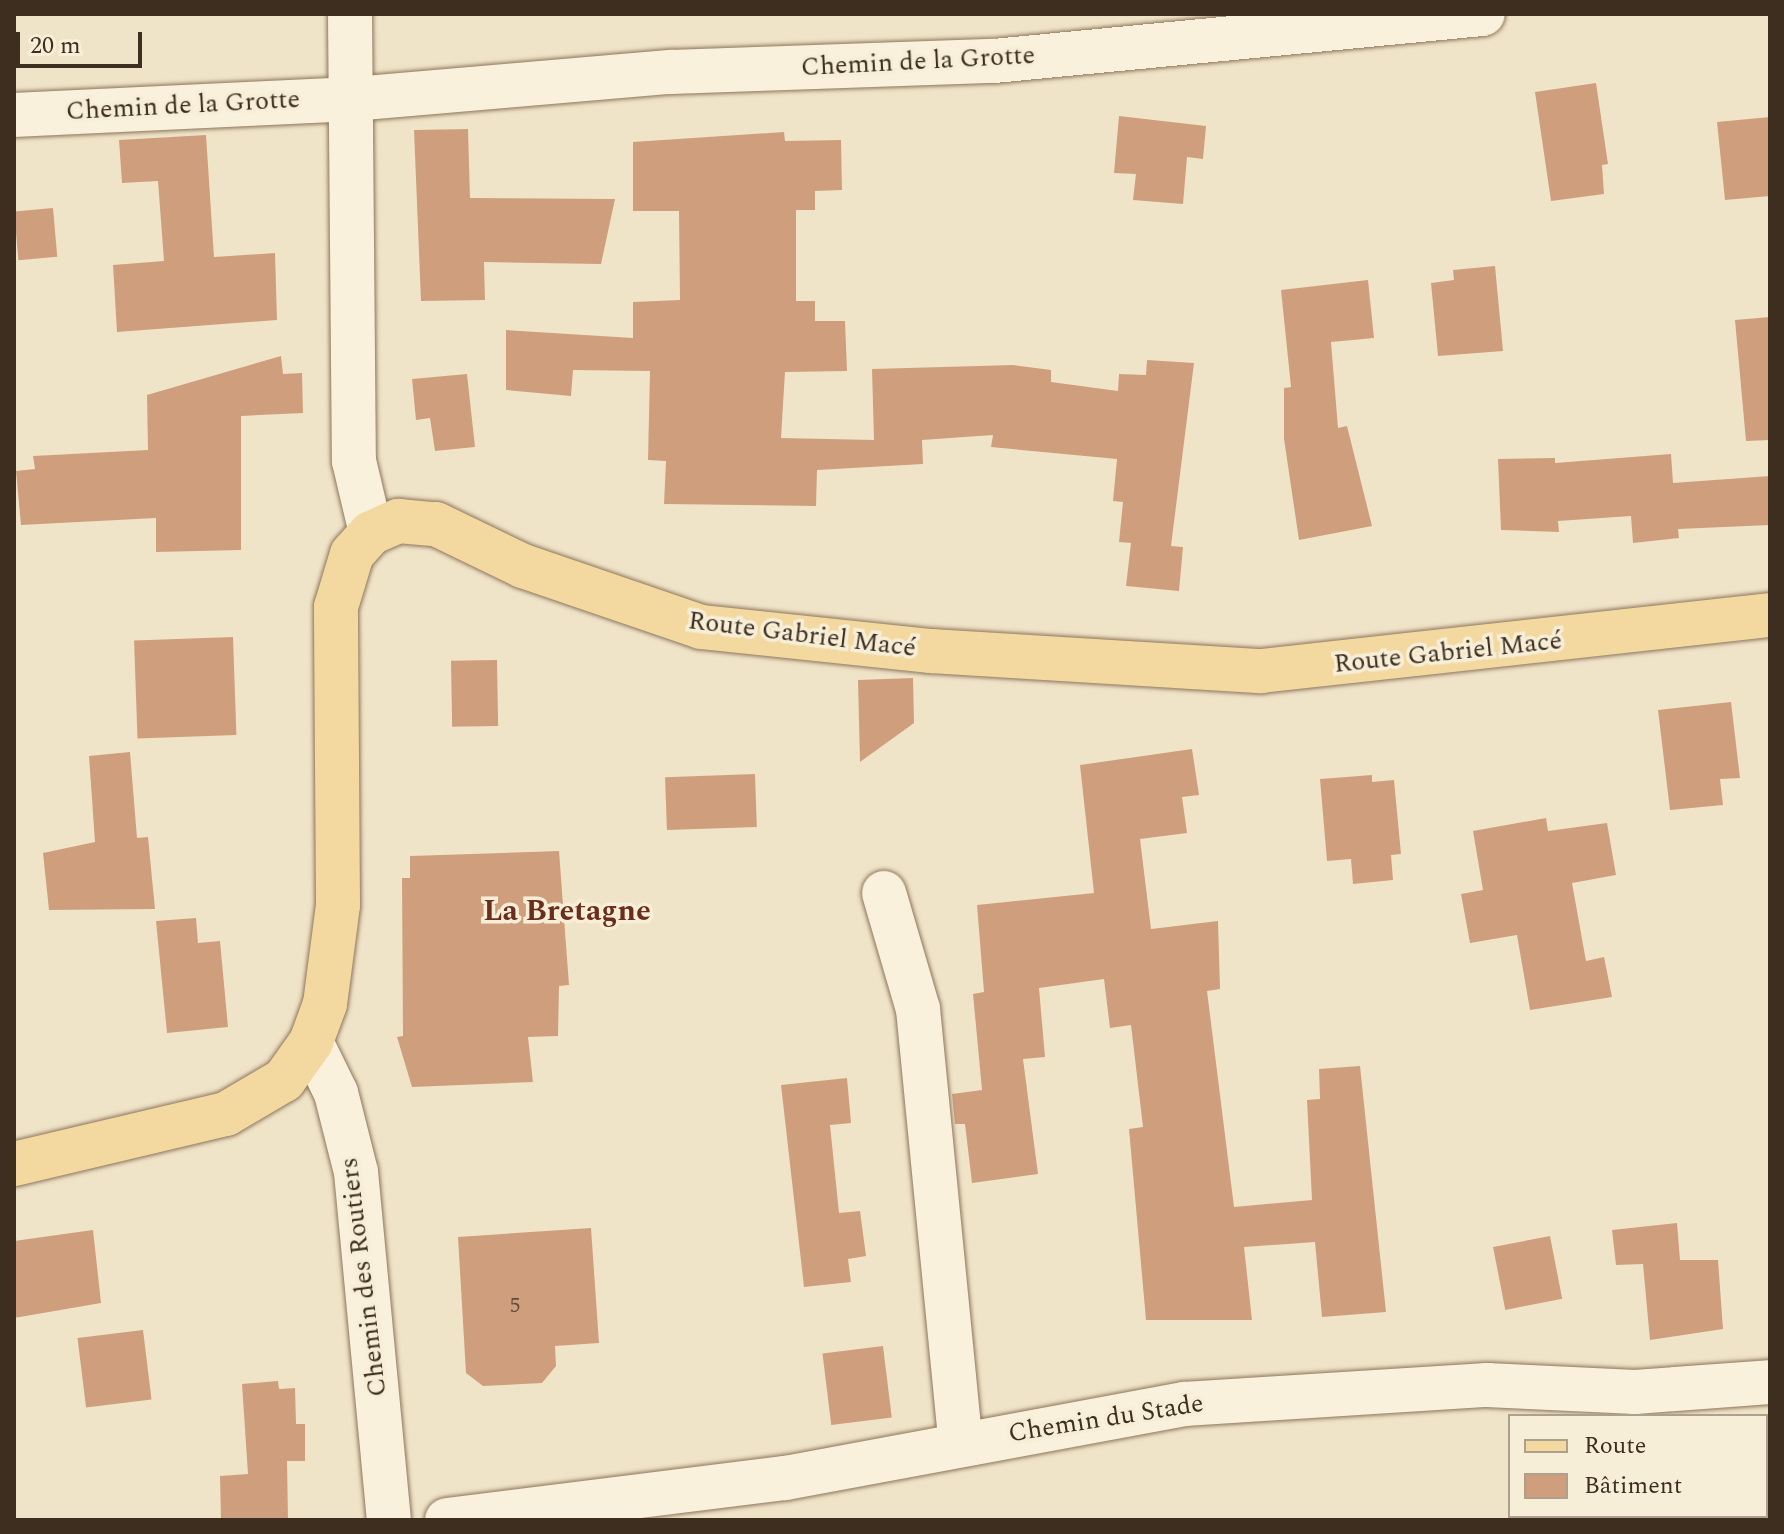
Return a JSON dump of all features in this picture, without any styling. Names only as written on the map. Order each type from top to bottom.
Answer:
[{"type":"main road","name":"Route Gabriel Macé","points":[[371,533],[398,521],[436,524],[523,566],[701,627],[931,651],[1245,670],[1770,615]]},
{"type":"main road","points":[[14,1164],[226,1114],[284,1080],[311,1042],[325,1004],[338,905],[336,607],[352,554],[371,533]]},
{"type":"street","points":[[350,14],[354,461],[371,533]]},
{"type":"street","name":"Chemin de la Grotte","points":[[14,115],[353,99],[671,72],[994,61],[1483,14]]},
{"type":"street","points":[[884,893],[918,1009],[961,1444]]},
{"type":"street","name":"Chemin des Routiers","points":[[311,1042],[336,1093],[356,1172],[389,1520]]},
{"type":"street","name":"Chemin du Stade","points":[[447,1520],[785,1478],[1184,1404],[1320,1392],[1487,1385],[1635,1392],[1770,1382]]},
{"type":"building","points":[[1596,83],[1608,164],[1602,165],[1604,194],[1551,201],[1535,92]]},
{"type":"building","points":[[1119,116],[1206,126],[1203,159],[1187,157],[1183,204],[1133,200],[1136,174],[1114,173]]},
{"type":"building","points":[[1770,117],[1770,196],[1725,200],[1717,122]]},
{"type":"building","points":[[468,129],[470,198],[615,199],[601,264],[484,262],[485,300],[421,301],[414,130]]},
{"type":"building","points":[[784,132],[785,141],[841,140],[842,190],[815,191],[815,210],[796,210],[796,301],[815,301],[815,321],[845,321],[847,371],[785,372],[781,438],[874,440],[872,369],[1013,365],[1051,370],[1051,382],[1118,391],[1119,374],[1146,375],[1147,360],[1194,363],[1171,546],[1183,547],[1179,591],[1126,586],[1131,543],[1119,542],[1123,502],[1113,501],[1117,459],[991,447],[993,435],[922,440],[923,464],[817,470],[816,506],[664,504],[666,461],[648,460],[650,371],[573,370],[571,396],[506,390],[506,330],[633,338],[633,302],[680,300],[679,211],[633,211],[633,142]]},
{"type":"building","points":[[206,135],[214,257],[275,253],[277,320],[117,332],[113,265],[164,261],[158,181],[122,183],[119,140]]},
{"type":"building","points":[[53,208],[57,257],[18,260],[14,211]]},
{"type":"building","points":[[1495,266],[1503,351],[1438,356],[1431,283],[1454,280],[1453,270]]},
{"type":"building","points":[[1368,280],[1374,338],[1331,342],[1338,428],[1347,426],[1372,526],[1299,540],[1284,439],[1284,388],[1291,387],[1281,290]]},
{"type":"building","points":[[1770,317],[1770,440],[1746,441],[1735,320]]},
{"type":"building","points":[[281,356],[283,374],[302,373],[303,413],[241,416],[241,550],[156,552],[156,518],[21,525],[16,471],[35,469],[33,456],[148,450],[147,395]]},
{"type":"building","points":[[467,374],[475,447],[435,451],[430,418],[416,420],[412,379]]},
{"type":"building","points":[[1671,454],[1673,483],[1770,476],[1770,525],[1678,529],[1679,538],[1633,543],[1631,516],[1558,521],[1559,532],[1501,530],[1498,459],[1555,458],[1555,463]]},
{"type":"building","points":[[233,637],[236,735],[137,738],[134,640]]},
{"type":"building","points":[[497,660],[498,726],[452,727],[451,661]]},
{"type":"building","points":[[913,678],[914,723],[860,762],[858,680]]},
{"type":"building","points":[[1731,702],[1740,778],[1720,779],[1723,805],[1670,810],[1658,710]]},
{"type":"building","points":[[1192,749],[1199,795],[1182,797],[1187,833],[1140,839],[1151,929],[1218,921],[1220,989],[1207,991],[1234,1207],[1312,1200],[1307,1100],[1320,1099],[1319,1069],[1360,1066],[1386,1312],[1322,1317],[1315,1242],[1244,1247],[1252,1320],[1146,1320],[1129,1129],[1143,1127],[1131,1025],[1110,1028],[1104,979],[1039,988],[1045,1057],[1023,1059],[1038,1174],[972,1183],[965,1124],[955,1124],[952,1094],[982,1090],[973,994],[984,992],[977,905],[1094,893],[1080,765]]},
{"type":"building","points":[[130,752],[137,838],[148,837],[155,909],[49,910],[43,853],[95,842],[89,756]]},
{"type":"building","points":[[755,774],[757,827],[667,830],[665,777]]},
{"type":"building","points":[[1372,775],[1372,782],[1394,780],[1401,854],[1391,855],[1393,880],[1353,884],[1351,859],[1327,861],[1320,779]]},
{"type":"building","points":[[1546,818],[1548,831],[1607,823],[1616,875],[1572,883],[1586,961],[1604,957],[1612,997],[1530,1010],[1517,935],[1470,943],[1461,894],[1483,890],[1473,831]]},
{"type":"building","points":[[559,851],[569,985],[559,986],[558,1036],[528,1037],[533,1082],[412,1087],[397,1037],[403,1036],[402,878],[410,878],[410,856]]},
{"type":"building","points":[[196,918],[198,943],[220,941],[228,1027],[167,1033],[156,921]]},
{"type":"building","points":[[847,1078],[851,1123],[830,1125],[839,1213],[860,1211],[866,1256],[848,1259],[851,1282],[804,1287],[781,1085]]},
{"type":"building","points":[[1677,1223],[1680,1260],[1718,1260],[1723,1329],[1650,1340],[1643,1264],[1616,1265],[1612,1230]]},
{"type":"building","points":[[591,1228],[599,1343],[555,1346],[556,1366],[542,1383],[483,1386],[466,1373],[458,1237]]},
{"type":"building","points":[[93,1230],[101,1303],[14,1318],[14,1241]]},
{"type":"building","points":[[1550,1236],[1562,1299],[1505,1310],[1493,1247]]},
{"type":"building","points":[[143,1330],[152,1399],[86,1408],[77,1338]]},
{"type":"building","points":[[883,1346],[892,1417],[831,1425],[822,1353]]},
{"type":"building","points":[[278,1381],[279,1389],[295,1388],[296,1424],[305,1424],[305,1461],[287,1461],[288,1520],[221,1520],[220,1476],[248,1474],[242,1384]]},
{"type":"district","name":"La Bretagne","points":[[567,911]]}]
